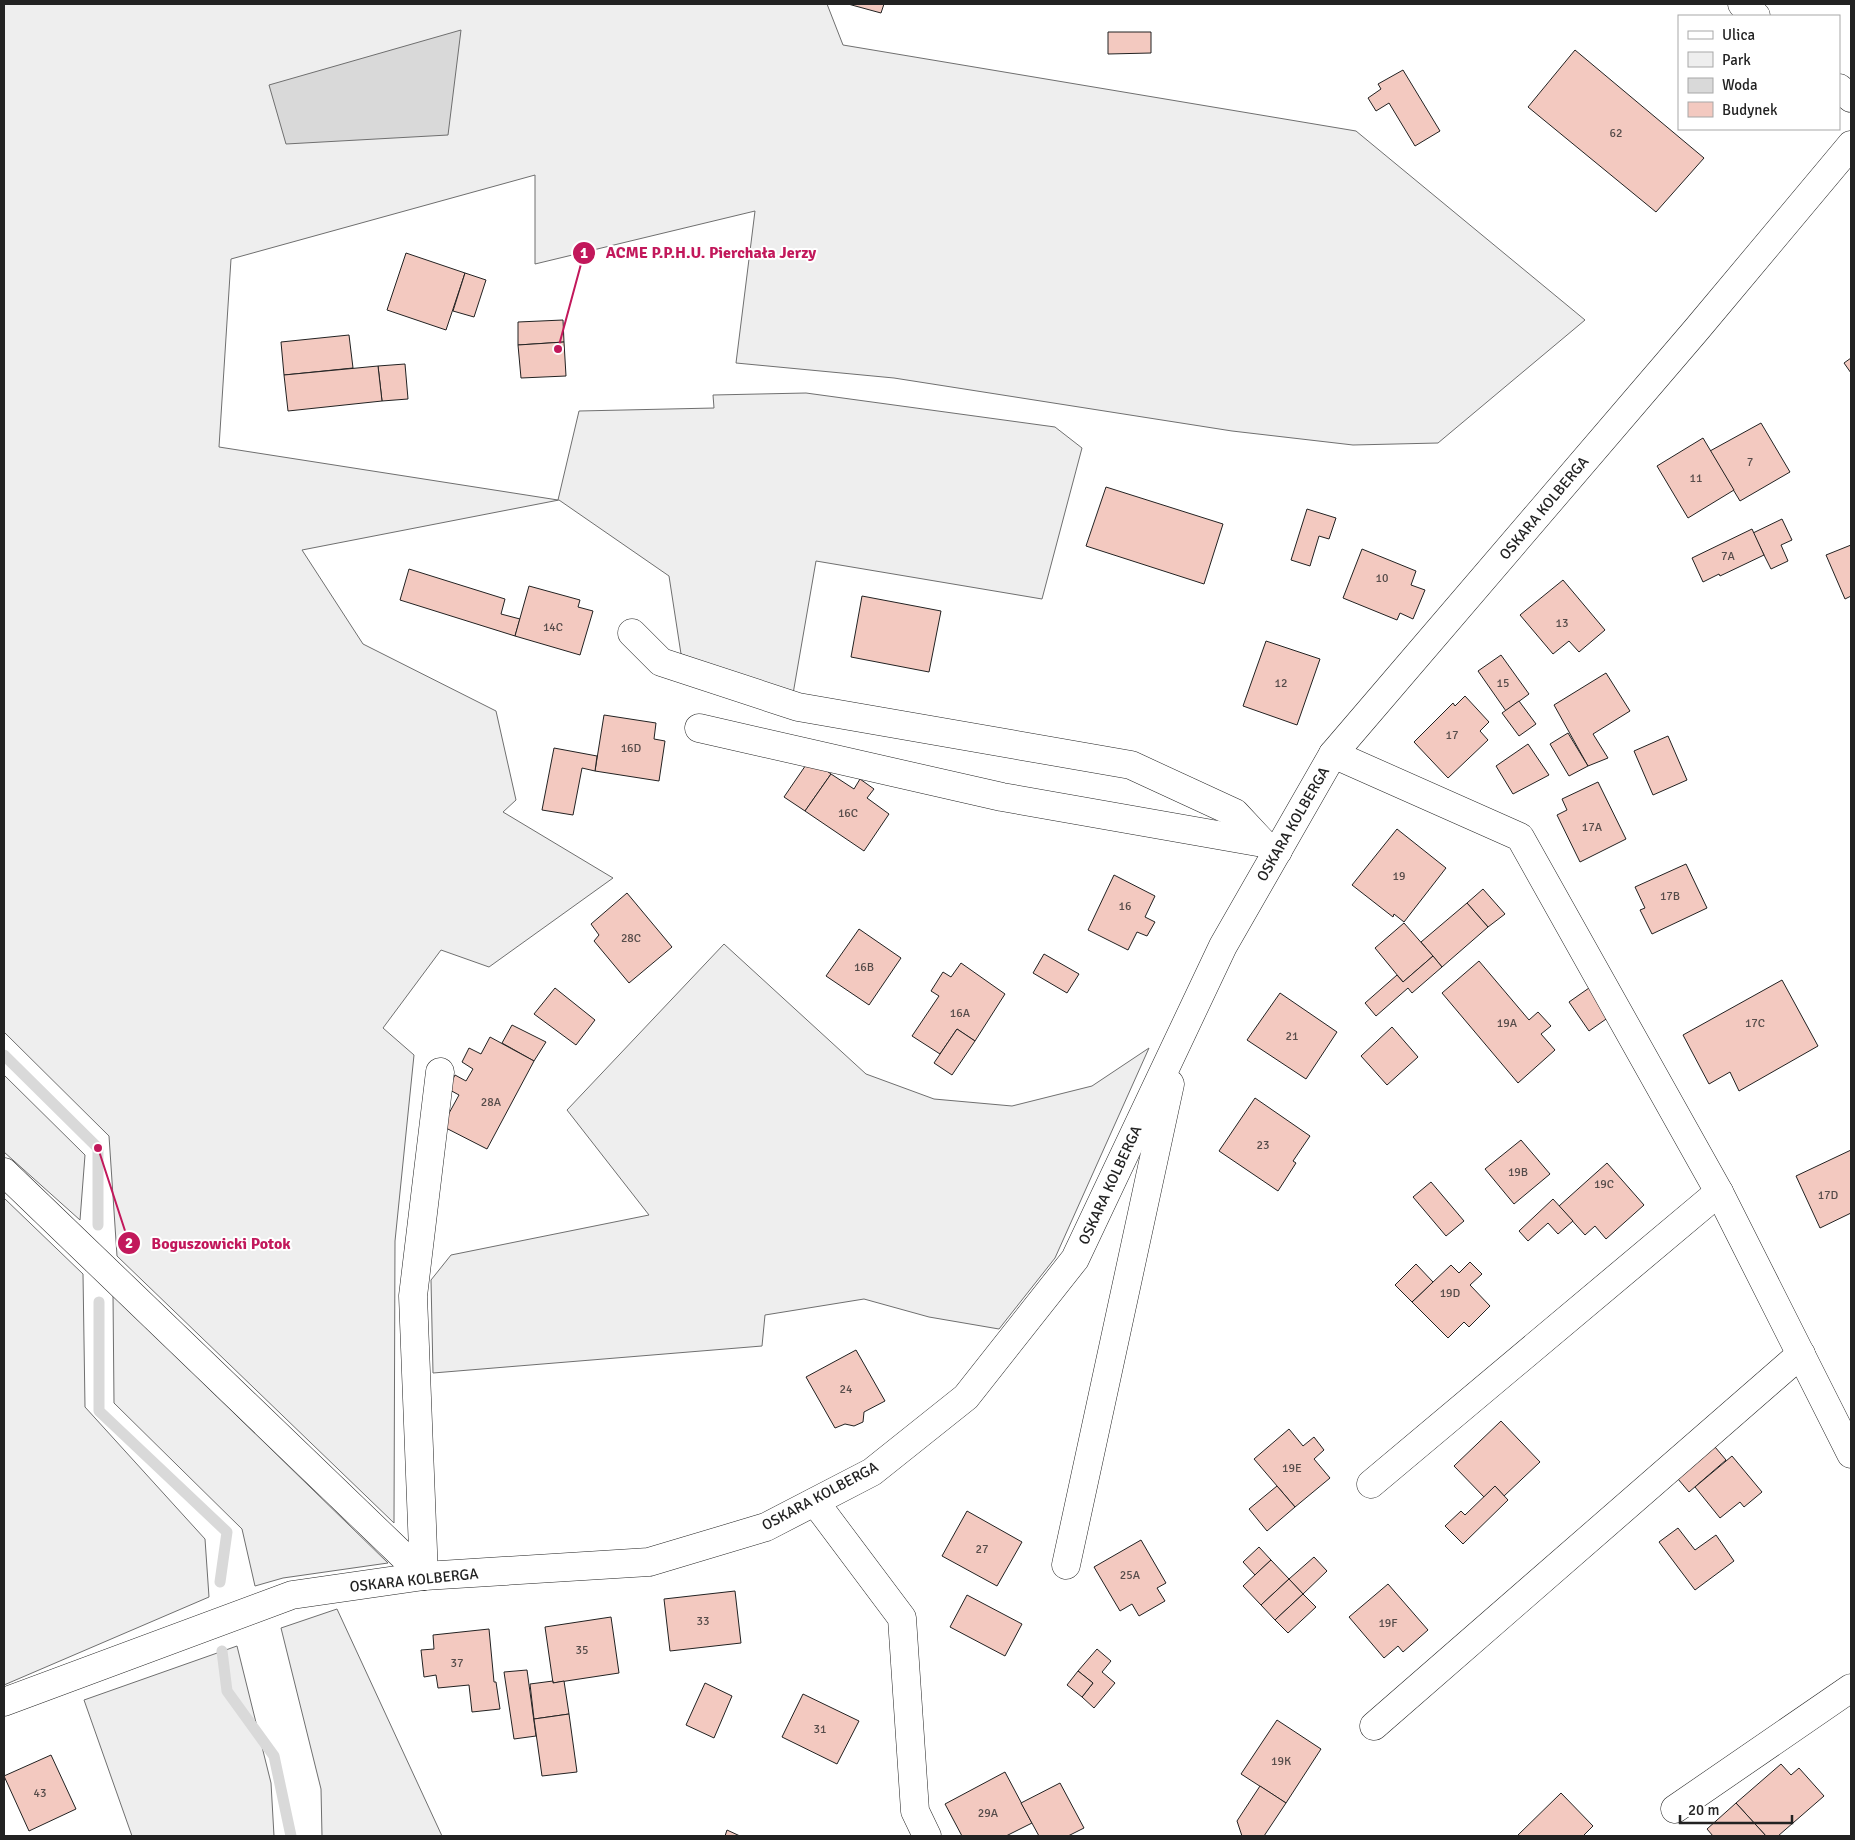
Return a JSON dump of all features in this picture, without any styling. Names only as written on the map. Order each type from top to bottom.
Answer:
[{"type":"street","points":[[1742,4],[1755,15]]},
{"type":"street","points":[[1840,89],[1851,98]]},
{"type":"street","name":"OSKARA KOLBERGA","points":[[4,1702],[292,1596],[424,1576],[648,1562],[766,1527],[872,1472],[966,1397],[1069,1267],[1080,1250],[1270,847],[1334,754],[1697,329],[1851,145]]},
{"type":"street","points":[[632,633],[661,662],[798,707],[1131,765],[1235,813],[1270,847]]},
{"type":"street","points":[[700,728],[1002,797],[1270,847]]},
{"type":"street","points":[[1334,754],[1520,837],[1719,1192],[1851,1454]]},
{"type":"street","points":[[1066,1565],[1180,1038]]},
{"type":"street","points":[[424,1576],[414,1296],[440,1072]]},
{"type":"street","points":[[4,1172],[424,1576]]},
{"type":"street","points":[[1371,1484],[1719,1192]]},
{"type":"street","points":[[1374,1726],[1801,1354]]},
{"type":"street","points":[[815,1502],[902,1618],[914,1811],[927,1836]]},
{"type":"street","points":[[1675,1810],[1851,1688]]},
{"type":"green space","points":[[4,4],[827,4],[843,45],[1356,131],[1585,320],[1438,443],[1353,445],[1232,431],[894,378],[736,363],[755,211],[535,264],[535,175],[231,259],[219,447],[558,500],[579,411],[714,408],[713,395],[806,393],[1055,427],[1082,448],[1042,599],[816,561],[793,694],[681,654],[669,576],[559,500],[302,550],[363,644],[496,711],[516,800],[503,812],[613,878],[489,967],[441,950],[383,1028],[414,1055],[395,1241],[394,1523],[117,1256],[109,1136],[4,1032]]},
{"type":"green space","points":[[724,944],[866,1074],[934,1099],[1012,1106],[1092,1086],[1149,1048],[1055,1258],[999,1329],[929,1317],[864,1299],[765,1315],[762,1346],[433,1373],[431,1280],[451,1255],[649,1215],[567,1110]]},
{"type":"green space","points":[[4,1075],[85,1155],[80,1220],[4,1152]]},
{"type":"green space","points":[[4,1198],[83,1274],[85,1407],[205,1539],[209,1597],[4,1685]]},
{"type":"green space","points":[[113,1295],[388,1563],[283,1578],[255,1586],[242,1529],[114,1403]]},
{"type":"green space","points":[[337,1609],[442,1836],[322,1836],[321,1789],[281,1628]]},
{"type":"green space","points":[[237,1646],[271,1783],[274,1836],[132,1836],[84,1700]]},
{"type":"water","points":[[461,30],[448,135],[286,144],[269,85]]},
{"type":"building","points":[[848,4],[884,4],[881,13]]},
{"type":"building","points":[[1108,32],[1151,32],[1151,53],[1108,54]]},
{"type":"building","points":[[1575,50],[1704,158],[1656,212],[1528,107]]},
{"type":"building","points":[[1403,70],[1440,131],[1415,146],[1389,103],[1376,111],[1368,98],[1381,89],[1378,84]]},
{"type":"building","points":[[406,253],[465,273],[446,330],[387,310]]},
{"type":"building","points":[[465,273],[486,280],[474,317],[453,311]]},
{"type":"building","points":[[563,320],[564,342],[518,345],[518,322]]},
{"type":"building","points":[[349,335],[353,368],[284,375],[281,342]]},
{"type":"building","points":[[564,342],[566,376],[521,378],[518,345]]},
{"type":"building","points":[[1851,358],[1851,373],[1844,363]]},
{"type":"building","points":[[405,364],[408,399],[382,401],[378,366]]},
{"type":"building","points":[[378,366],[382,401],[288,411],[284,375]]},
{"type":"building","points":[[1761,423],[1790,472],[1740,501],[1710,451]]},
{"type":"building","points":[[1703,438],[1734,490],[1688,518],[1657,466]]},
{"type":"building","points":[[1106,487],[1223,524],[1204,584],[1086,546]]},
{"type":"building","points":[[1307,509],[1336,518],[1329,539],[1319,536],[1310,566],[1291,560]]},
{"type":"building","points":[[1782,519],[1792,540],[1781,545],[1788,561],[1771,569],[1753,533]]},
{"type":"building","points":[[1752,529],[1764,555],[1703,582],[1692,558]]},
{"type":"building","points":[[1851,545],[1851,596],[1845,599],[1826,555]]},
{"type":"building","points":[[1362,549],[1416,571],[1411,585],[1425,590],[1413,619],[1400,613],[1397,620],[1343,598]]},
{"type":"building","points":[[409,569],[505,599],[501,614],[520,619],[515,636],[400,600]]},
{"type":"building","points":[[1563,580],[1605,630],[1579,652],[1569,641],[1553,654],[1520,615]]},
{"type":"building","points":[[529,586],[580,600],[578,607],[593,611],[580,655],[515,636]]},
{"type":"building","points":[[862,596],[941,611],[929,672],[851,657]]},
{"type":"building","points":[[1266,641],[1320,659],[1297,725],[1243,706]]},
{"type":"building","points":[[1501,655],[1529,694],[1506,711],[1478,671]]},
{"type":"building","points":[[1606,673],[1630,711],[1593,734],[1608,758],[1588,766],[1554,705]]},
{"type":"building","points":[[1465,696],[1489,722],[1480,731],[1488,740],[1448,778],[1414,742],[1453,703],[1455,706]]},
{"type":"building","points":[[1519,701],[1536,724],[1519,736],[1502,713]]},
{"type":"building","points":[[604,715],[656,723],[654,739],[665,741],[659,781],[595,771]]},
{"type":"building","points":[[1568,733],[1588,766],[1569,776],[1550,744]]},
{"type":"building","points":[[1668,736],[1687,780],[1653,795],[1634,751]]},
{"type":"building","points":[[1528,744],[1549,775],[1513,794],[1496,766]]},
{"type":"building","points":[[554,748],[597,756],[595,771],[582,768],[573,815],[542,810]]},
{"type":"building","points":[[810,759],[831,774],[805,811],[784,797]]},
{"type":"building","points":[[831,774],[854,789],[860,779],[874,789],[867,798],[889,814],[864,851],[805,811]]},
{"type":"building","points":[[1598,782],[1626,839],[1580,862],[1557,815],[1567,810],[1562,799]]},
{"type":"building","points":[[1397,829],[1446,868],[1404,922],[1394,914],[1393,917],[1352,885]]},
{"type":"building","points":[[1686,864],[1707,908],[1652,934],[1640,910],[1645,908],[1635,887]]},
{"type":"building","points":[[1114,875],[1155,896],[1145,917],[1155,922],[1147,936],[1137,932],[1128,950],[1088,930]]},
{"type":"building","points":[[1483,889],[1505,914],[1488,927],[1467,903]]},
{"type":"building","points":[[627,893],[672,947],[629,983],[594,941],[599,935],[591,924]]},
{"type":"building","points":[[1467,903],[1488,927],[1442,967],[1421,942]]},
{"type":"building","points":[[1404,923],[1433,956],[1403,982],[1375,948]]},
{"type":"building","points":[[859,929],[901,958],[869,1005],[826,976]]},
{"type":"building","points":[[1044,954],[1079,974],[1067,993],[1033,973]]},
{"type":"building","points":[[1433,956],[1442,967],[1412,993],[1408,988],[1376,1016],[1365,1003],[1397,975],[1403,982]]},
{"type":"building","points":[[1479,961],[1529,1020],[1538,1012],[1551,1026],[1541,1034],[1555,1050],[1518,1083],[1442,993]]},
{"type":"building","points":[[961,963],[1005,994],[975,1041],[957,1029],[940,1054],[912,1036],[939,996],[931,991],[943,972],[951,977]]},
{"type":"building","points":[[1782,980],[1818,1046],[1739,1091],[1730,1072],[1709,1084],[1683,1035]]},
{"type":"building","points":[[555,988],[595,1020],[576,1045],[534,1014]]},
{"type":"building","points":[[1589,988],[1609,1017],[1589,1031],[1569,1002]]},
{"type":"building","points":[[1280,993],[1337,1032],[1306,1079],[1247,1040]]},
{"type":"building","points":[[512,1025],[546,1042],[534,1061],[502,1043]]},
{"type":"building","points":[[1392,1027],[1418,1057],[1387,1085],[1361,1056]]},
{"type":"building","points":[[957,1029],[975,1041],[952,1075],[934,1063]]},
{"type":"building","points":[[490,1037],[534,1061],[487,1149],[442,1126],[459,1095],[448,1089],[455,1075],[466,1081],[473,1069],[462,1062],[469,1048],[481,1054]]},
{"type":"building","points":[[1255,1098],[1310,1136],[1293,1161],[1296,1163],[1278,1191],[1219,1151]]},
{"type":"building","points":[[1521,1140],[1550,1174],[1514,1204],[1485,1169]]},
{"type":"building","points":[[1851,1150],[1851,1213],[1820,1228],[1796,1176]]},
{"type":"building","points":[[1607,1163],[1644,1205],[1606,1239],[1595,1226],[1585,1235],[1559,1206]]},
{"type":"building","points":[[1431,1182],[1464,1221],[1446,1236],[1413,1197]]},
{"type":"building","points":[[1553,1199],[1573,1221],[1558,1234],[1548,1223],[1528,1241],[1519,1231]]},
{"type":"building","points":[[1470,1262],[1482,1274],[1470,1285],[1490,1306],[1469,1327],[1464,1322],[1448,1338],[1412,1302],[1451,1265],[1459,1273]]},
{"type":"building","points":[[1416,1264],[1433,1282],[1412,1302],[1395,1285]]},
{"type":"building","points":[[856,1350],[885,1401],[864,1412],[863,1422],[854,1426],[845,1424],[835,1428],[806,1377]]},
{"type":"building","points":[[1501,1421],[1540,1462],[1504,1496],[1495,1486],[1484,1497],[1454,1466]]},
{"type":"building","points":[[1289,1429],[1303,1446],[1314,1437],[1324,1450],[1314,1459],[1330,1478],[1295,1507],[1254,1459]]},
{"type":"building","points":[[1715,1447],[1726,1460],[1689,1492],[1678,1479]]},
{"type":"building","points":[[1732,1456],[1762,1492],[1744,1507],[1740,1502],[1720,1518],[1695,1487]]},
{"type":"building","points":[[1277,1486],[1295,1507],[1267,1531],[1249,1509]]},
{"type":"building","points":[[1495,1486],[1508,1500],[1463,1544],[1445,1526],[1461,1511],[1465,1515]]},
{"type":"building","points":[[967,1511],[1022,1542],[997,1586],[942,1556]]},
{"type":"building","points":[[1678,1528],[1695,1550],[1716,1535],[1734,1561],[1695,1590],[1659,1542]]},
{"type":"building","points":[[1141,1540],[1166,1583],[1157,1588],[1165,1601],[1139,1616],[1132,1604],[1120,1611],[1094,1567]]},
{"type":"building","points":[[1259,1547],[1271,1560],[1255,1575],[1243,1562]]},
{"type":"building","points":[[1314,1557],[1327,1571],[1303,1594],[1289,1579]]},
{"type":"building","points":[[1271,1560],[1289,1579],[1261,1605],[1243,1586]]},
{"type":"building","points":[[1289,1579],[1303,1594],[1275,1620],[1261,1605]]},
{"type":"building","points":[[1388,1584],[1428,1630],[1403,1652],[1398,1646],[1384,1658],[1349,1617]]},
{"type":"building","points":[[735,1591],[741,1643],[670,1651],[664,1599]]},
{"type":"building","points":[[1303,1594],[1316,1607],[1288,1633],[1275,1620]]},
{"type":"building","points":[[967,1595],[1022,1624],[1005,1656],[950,1627]]},
{"type":"building","points":[[611,1617],[619,1673],[553,1683],[545,1627]]},
{"type":"building","points":[[489,1629],[494,1682],[496,1682],[500,1709],[472,1712],[469,1685],[438,1688],[436,1675],[424,1677],[421,1650],[434,1649],[433,1635]]},
{"type":"building","points":[[1097,1649],[1111,1661],[1102,1672],[1115,1683],[1094,1708],[1082,1697],[1093,1683],[1078,1671]]},
{"type":"building","points":[[527,1670],[536,1736],[514,1739],[504,1672]]},
{"type":"building","points":[[1078,1671],[1093,1683],[1082,1697],[1067,1685]]},
{"type":"building","points":[[553,1681],[553,1683],[564,1681],[569,1714],[534,1719],[530,1684]]},
{"type":"building","points":[[705,1683],[732,1696],[714,1738],[686,1725]]},
{"type":"building","points":[[803,1694],[859,1721],[837,1764],[782,1737]]},
{"type":"building","points":[[569,1714],[577,1772],[542,1776],[534,1719]]},
{"type":"building","points":[[1277,1720],[1321,1749],[1286,1803],[1241,1774]]},
{"type":"building","points":[[51,1755],[76,1809],[29,1831],[4,1776]]},
{"type":"building","points":[[1781,1764],[1791,1775],[1799,1768],[1824,1796],[1778,1836],[1766,1836],[1736,1803]]},
{"type":"building","points":[[1005,1772],[1032,1823],[1006,1836],[962,1836],[945,1804]]},
{"type":"building","points":[[1060,1783],[1084,1828],[1068,1836],[1039,1836],[1021,1803]]},
{"type":"building","points":[[1260,1786],[1286,1803],[1264,1836],[1242,1836],[1237,1821]]},
{"type":"building","points":[[1561,1793],[1593,1826],[1583,1836],[1517,1836]]},
{"type":"building","points":[[1736,1803],[1766,1836],[1713,1836],[1707,1829]]},
{"type":"building","points":[[727,1830],[740,1836],[725,1836]]},
{"type":"waterway","points":[[4,1055],[98,1148],[98,1225]]},
{"type":"waterway","points":[[99,1302],[99,1411],[227,1532],[220,1582]]},
{"type":"waterway","points":[[222,1651],[227,1691],[274,1756],[291,1836]]},
{"type":"place","name":"ACME P.P.H.U. Pierchała Jerzy","points":[[558,349]]},
{"type":"place","name":"Boguszowicki Potok","points":[[98,1148]]}]
